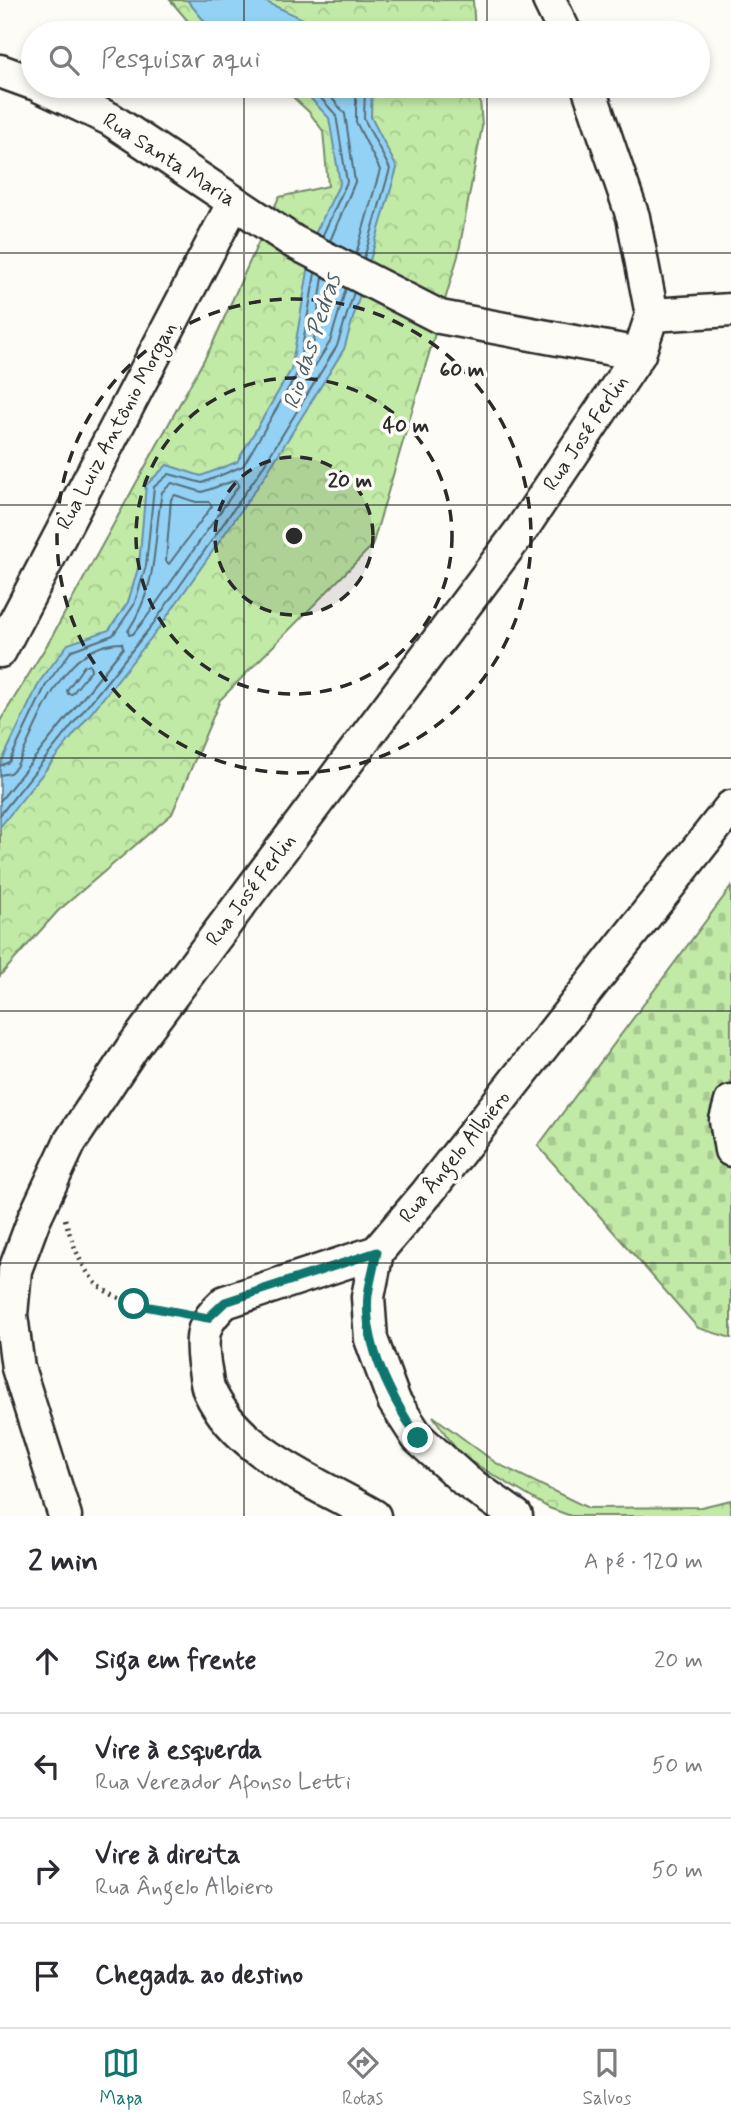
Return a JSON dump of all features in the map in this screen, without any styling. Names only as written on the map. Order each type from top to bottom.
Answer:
[{"type":"street","points":[[549,0],[559,21]]},
{"type":"street","points":[[0,71],[21,79]]},
{"type":"street","name":"Rua Santa Maria","points":[[65,98],[110,119],[294,242],[440,317],[639,354]]},
{"type":"street","points":[[592,98],[633,217],[652,314],[731,310]]},
{"type":"street","name":"Rua Luiz Antônio Morgan","points":[[0,651],[234,202]]},
{"type":"street","name":"Rua José Ferlin","points":[[65,1516],[18,1368],[11,1315],[15,1270],[34,1219],[70,1142],[133,1047],[522,529],[639,354],[652,314]]},
{"type":"street","name":"Rua Ângelo Albiero","points":[[516,1516],[466,1481],[418,1438],[394,1401],[372,1339],[368,1297],[377,1252],[427,1193],[731,807]]},
{"type":"street","points":[[731,1102],[726,1120],[731,1150]]},
{"type":"street","points":[[374,1516],[274,1460],[235,1427],[208,1389],[201,1344],[208,1318],[225,1302],[377,1252]]},
{"type":"street","points":[[0,1342],[18,1368]]},
{"type":"path","points":[[62,1208],[74,1251],[97,1288],[134,1304],[208,1318]]},
{"type":"green space","points":[[170,0],[473,0],[474,21],[188,21]]},
{"type":"green space","points":[[294,98],[480,98],[482,127],[458,256],[372,546],[220,700],[172,814],[58,911],[0,976],[0,721],[50,640],[212,345],[279,197],[328,186],[323,131]]},
{"type":"green space","points":[[731,887],[731,1338],[698,1328],[538,1146]]},
{"type":"green space","points":[[433,1416],[496,1463],[588,1508],[701,1507],[731,1500],[731,1516],[571,1516],[549,1508],[460,1455]]},
{"type":"water","points":[[187,0],[262,0],[307,21],[204,21]]},
{"type":"water","name":"Rio das Pedras","points":[[310,98],[372,98],[371,117],[397,168],[344,349],[265,476],[159,628],[0,827],[0,765],[40,681],[68,644],[109,630],[128,602],[139,565],[146,485],[167,465],[201,476],[237,462],[291,370],[314,236],[340,183],[329,118]]},
{"type":"route","points":[[134,1304],[208,1318],[225,1302],[377,1252],[368,1297],[372,1339],[394,1401],[418,1438]]}]
